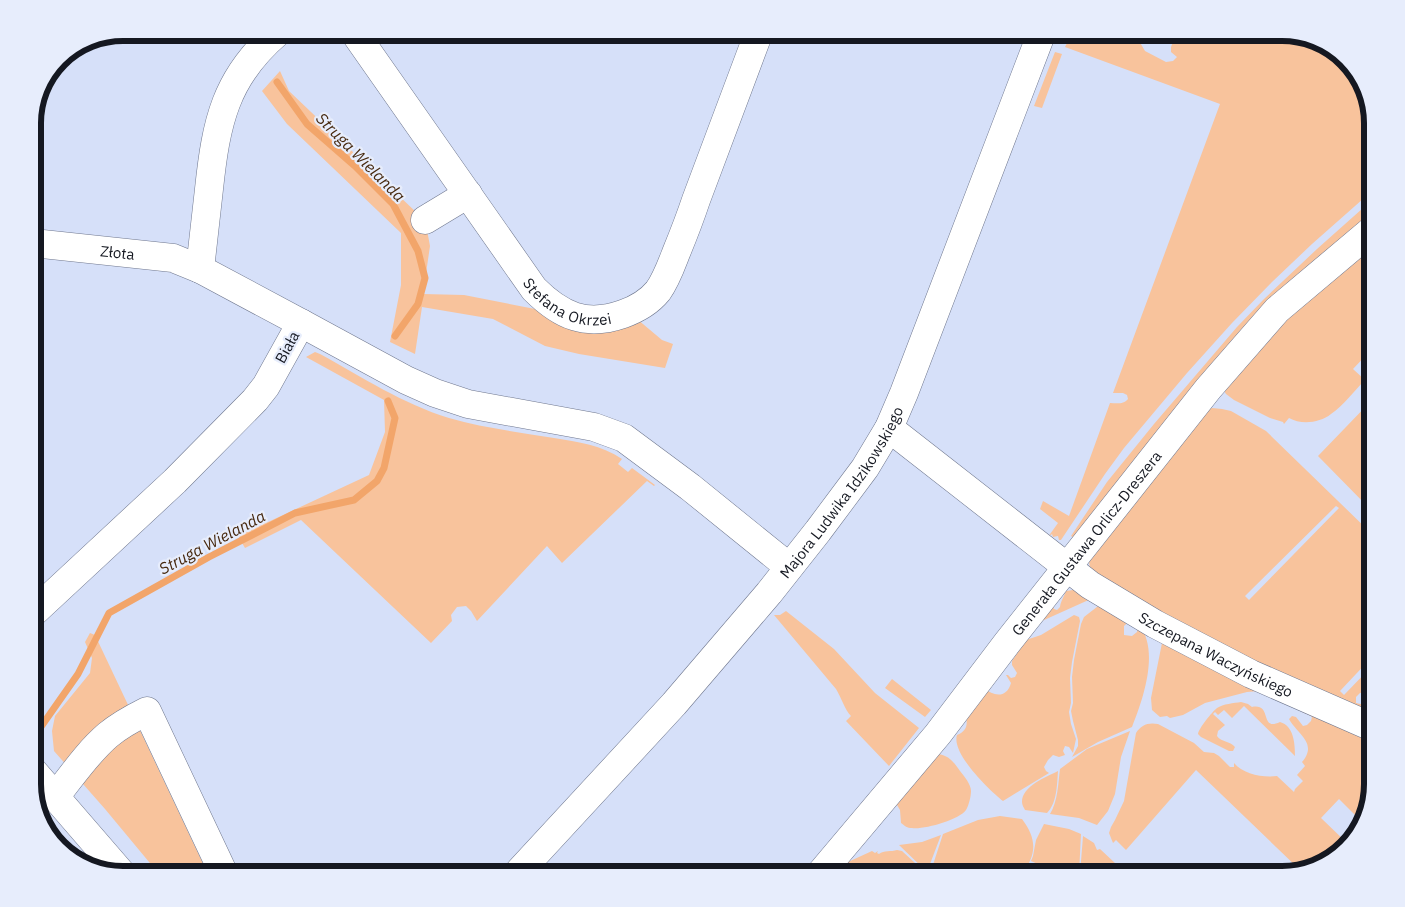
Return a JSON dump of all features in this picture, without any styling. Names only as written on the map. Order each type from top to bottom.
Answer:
[{"type":"street","points":[[200,269],[213,150],[223,108],[232,87],[242,72],[268,41]]},
{"type":"street","name":"Stefana Okrzei","points":[[360,41],[534,289],[542,298],[557,309],[579,318],[596,320],[615,316],[640,306],[657,292],[669,271],[756,41]]},
{"type":"street","name":"Majora Ludwika Idzikowskiego","points":[[524,866],[674,704],[751,614],[865,468],[889,428],[904,393],[1039,41]]},
{"type":"street","points":[[426,220],[468,194]]},
{"type":"street","name":"Generała Gustawa Orlicz-Dreszera","points":[[827,866],[938,734],[1007,643],[1208,389],[1277,310],[1364,237]]},
{"type":"street","name":"Złota","points":[[41,244],[166,257],[180,260],[200,269]]},
{"type":"street","name":"Biała","points":[[41,606],[175,481],[251,405],[266,386],[301,323],[200,269]]},
{"type":"street","points":[[301,323],[406,380],[448,398],[475,405],[589,426],[618,436],[690,487],[789,567]]},
{"type":"street","name":"Szczepana Waczyńskiego","points":[[889,428],[1090,585],[1152,623],[1250,674],[1364,724]]},
{"type":"street","points":[[55,797],[84,760],[108,736],[128,721],[147,711],[220,866]]},
{"type":"street","points":[[41,780],[114,865]]},
{"type":"shaded area","points":[[1068,41],[1139,41],[1145,51],[1166,62],[1173,61],[1177,57],[1171,52],[1173,41],[1281,41],[1297,43],[1318,50],[1343,69],[1355,87],[1361,102],[1364,124],[1364,198],[1272,282],[1187,373],[1124,448],[1061,540],[1059,540],[1058,536],[1053,537],[1052,534],[1048,537],[1058,523],[1040,509],[1043,501],[1069,516],[1110,403],[1122,403],[1128,399],[1127,395],[1123,393],[1113,393],[1220,104],[1065,47]]},
{"type":"shaded area","points":[[1055,52],[1062,54],[1042,108],[1034,106]]},
{"type":"shaded area","points":[[280,71],[289,91],[418,214],[427,230],[430,246],[423,294],[464,295],[535,309],[544,313],[637,319],[662,340],[673,344],[665,368],[579,354],[545,346],[493,319],[422,307],[415,354],[390,342],[401,285],[401,233],[287,124],[262,91]]},
{"type":"shaded area","points":[[1364,207],[1364,221],[1299,279],[1077,540],[1071,536],[1107,482],[1237,327],[1317,249]]},
{"type":"shaded area","points":[[1364,248],[1364,357],[1353,369],[1364,381],[1345,402],[1327,417],[1310,422],[1299,422],[1289,418],[1284,424],[1234,400],[1223,389],[1294,311]]},
{"type":"shaded area","points":[[315,352],[399,398],[449,418],[488,427],[581,443],[606,450],[622,459],[618,464],[628,472],[632,468],[655,485],[647,481],[562,563],[547,546],[477,621],[466,606],[457,607],[451,615],[452,621],[431,643],[301,520],[245,548],[238,536],[369,475],[385,432],[384,400],[306,357]]},
{"type":"shaded area","points":[[1212,408],[1231,411],[1266,431],[1364,526],[1364,666],[1340,691],[1344,695],[1364,674],[1364,692],[1356,697],[1356,703],[1364,705],[1364,713],[1198,638],[1090,569],[1089,561],[1205,411]],"holes":[[[1336,506],[1339,508],[1249,600],[1245,596]]]},
{"type":"shaded area","points":[[1364,408],[1364,503],[1318,456]]},
{"type":"shaded area","points":[[1066,591],[1080,591],[1093,598],[1033,625],[1052,604],[1054,609],[1057,610]]},
{"type":"shaded area","points":[[1102,603],[1130,620],[1124,626],[1124,635],[1132,636],[1137,632],[1139,625],[1145,635],[1148,648],[1148,675],[1141,703],[1132,727],[1098,742],[1072,757],[1078,746],[1078,740],[1071,711],[1073,703],[1072,677],[1081,624],[1084,617]]},
{"type":"shaded area","points":[[786,611],[834,649],[875,693],[919,728],[889,766],[846,721],[851,716],[836,689],[774,615],[780,615]]},
{"type":"shaded area","points":[[1074,615],[1079,617],[1080,621],[1070,678],[1071,703],[1069,712],[1076,739],[1073,753],[1069,747],[1065,746],[1063,751],[1065,755],[1059,757],[1053,755],[1048,760],[1044,767],[1049,773],[1003,801],[989,789],[965,761],[957,743],[957,735],[966,728],[966,716],[984,688],[992,693],[1003,694],[1009,688],[1011,683],[1006,675],[1011,678],[1015,677],[1017,673],[1012,665],[1012,661],[1026,640],[1041,635]]},
{"type":"shaded area","points":[[90,633],[95,635],[204,866],[152,866],[54,751],[52,731],[55,716],[90,673],[92,658],[85,642]]},
{"type":"shaded area","points":[[1163,638],[1259,691],[1247,692],[1205,703],[1183,715],[1170,718],[1167,716],[1160,717],[1152,710],[1151,698]]},
{"type":"shaded area","points":[[892,679],[931,710],[925,717],[885,688]]},
{"type":"shaded area","points":[[1241,702],[1262,709],[1267,721],[1270,723],[1280,722],[1288,727],[1294,741],[1295,756],[1244,706],[1232,718],[1224,710],[1218,715],[1215,712],[1213,714],[1225,725],[1218,731],[1217,736],[1233,745],[1235,747],[1233,751],[1229,751],[1198,734],[1206,720],[1217,708]]},
{"type":"shaded area","points":[[1300,708],[1364,733],[1364,783],[1361,805],[1356,816],[1339,799],[1321,818],[1342,839],[1323,855],[1294,865],[1196,770],[1126,850],[1116,840],[1113,843],[1109,833],[1124,801],[1136,733],[1140,728],[1151,723],[1158,724],[1194,743],[1204,752],[1214,753],[1230,767],[1234,767],[1234,763],[1243,770],[1254,774],[1277,776],[1294,792],[1303,781],[1297,775],[1305,766],[1302,762],[1308,750],[1305,739],[1289,719],[1292,716],[1296,717],[1303,726],[1307,725],[1312,717]]},
{"type":"shaded area","points":[[1130,731],[1121,757],[1115,794],[1108,811],[1097,825],[1079,818],[1050,814],[1056,798],[1060,769],[1087,749]]},
{"type":"shaded area","points":[[939,754],[951,760],[969,783],[971,793],[967,808],[962,814],[941,824],[917,828],[907,827],[901,823],[900,810],[897,805],[892,806]]},
{"type":"shaded area","points":[[1058,771],[1055,799],[1047,813],[1025,810],[1022,802],[1026,791],[1041,779]]},
{"type":"shaded area","points":[[1000,816],[1022,819],[1033,840],[1033,853],[1027,866],[933,866],[943,834],[978,820]]},
{"type":"shaded area","points":[[1044,824],[1069,829],[1081,834],[1079,866],[1040,866],[1031,861],[1036,840]]},
{"type":"shaded area","points":[[941,835],[929,866],[921,866],[899,845],[922,842]]},
{"type":"shaded area","points":[[1083,836],[1094,843],[1097,850],[1100,849],[1115,863],[1112,866],[1081,866]]},
{"type":"shaded area","points":[[872,851],[875,853],[878,851],[877,853],[879,854],[902,851],[918,866],[843,866]]},
{"type":"waterway","name":"Struga Wielanda","points":[[277,82],[307,124],[355,166],[393,204],[418,251],[425,278],[418,304],[395,336]]},
{"type":"waterway","name":"Struga Wielanda","points":[[41,727],[78,674],[109,613],[209,557],[295,513],[354,500],[377,481],[384,468],[395,418],[388,401]]}]
